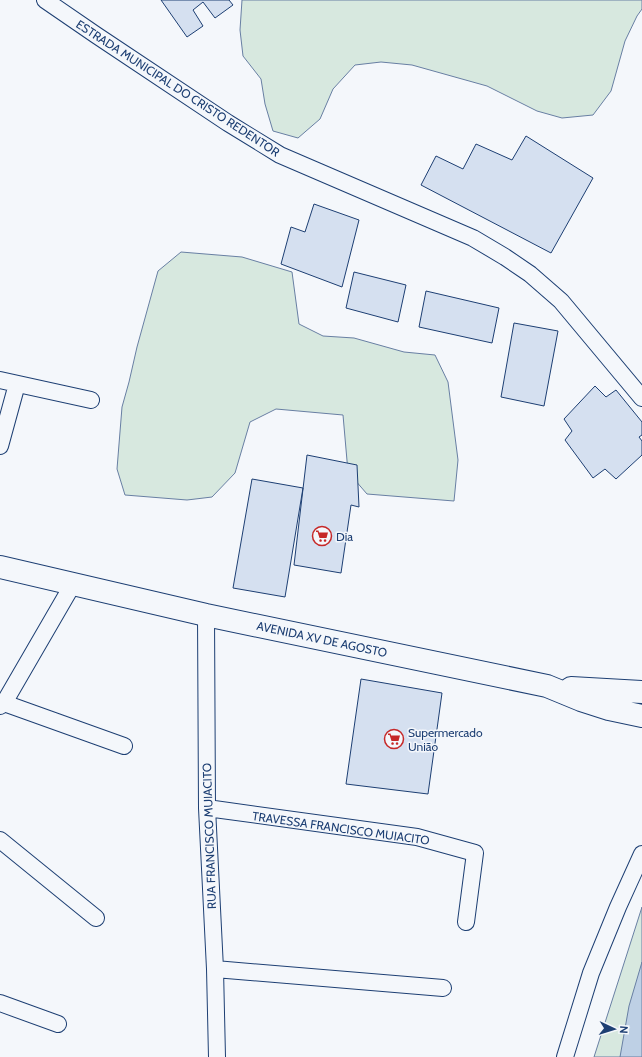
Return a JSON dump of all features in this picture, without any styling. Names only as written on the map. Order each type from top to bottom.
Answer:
[{"type":"street","name":"ESTRADA MUNICIPAL DO CRISTO REDENTOR","points":[[45,0],[280,155],[400,208],[473,238],[530,274],[561,301],[642,398]]},
{"type":"street","points":[[0,380],[91,400]]},
{"type":"street","points":[[0,446],[17,384]]},
{"type":"street","name":"AVENIDA XV DE AGOSTO","points":[[0,567],[206,614],[548,686],[581,700],[609,709],[642,716]]},
{"type":"street","points":[[73,584],[2,704],[124,746]]},
{"type":"street","name":"RUA FRANCISCO MUIACITO","points":[[206,614],[207,808],[215,970],[217,1057]]},
{"type":"street","points":[[548,686],[620,692],[642,692]]},
{"type":"street","name":"TRAVESSA FRANCISCO MUIACITO","points":[[207,808],[417,837],[475,852],[466,922]]},
{"type":"street","points":[[0,840],[96,918]]},
{"type":"street","points":[[565,1057],[591,973],[642,854]]},
{"type":"street","points":[[215,970],[443,988]]},
{"type":"street","points":[[0,1003],[58,1024]]},
{"type":"shaded area","points":[[242,0],[642,0],[642,9],[625,41],[611,91],[593,115],[562,118],[537,111],[487,86],[412,65],[381,62],[355,65],[333,89],[320,119],[298,138],[273,131],[265,104],[261,79],[243,56],[240,30]]},
{"type":"shaded area","points":[[181,252],[242,257],[292,272],[299,324],[323,336],[354,338],[404,352],[435,355],[448,382],[458,460],[454,501],[367,494],[348,472],[343,415],[276,409],[250,422],[235,473],[212,497],[187,500],[125,495],[117,469],[122,407],[158,271]]},
{"type":"shaded area","points":[[642,907],[642,974],[621,1057],[594,1057]]},
{"type":"water","points":[[642,962],[642,1057],[620,1057],[629,1006]]},
{"type":"building","points":[[161,0],[229,0],[233,5],[215,18],[203,2],[193,10],[203,26],[187,37]]},
{"type":"building","points":[[526,136],[593,178],[551,253],[421,185],[436,156],[463,169],[476,144],[512,160]]},
{"type":"building","points":[[314,204],[359,220],[342,287],[281,264],[291,227],[305,232]]},
{"type":"building","points":[[354,272],[406,285],[398,322],[346,308]]},
{"type":"building","points":[[426,291],[499,308],[492,343],[419,327]]},
{"type":"building","points":[[514,323],[558,331],[544,406],[501,397]]},
{"type":"building","points":[[595,386],[606,397],[616,390],[642,422],[642,435],[639,437],[642,441],[642,455],[616,479],[605,469],[593,478],[565,440],[572,431],[564,419]]},
{"type":"building","name":"Dia","points":[[307,455],[357,465],[359,507],[351,505],[341,573],[294,565]]},
{"type":"building","points":[[252,479],[303,488],[285,597],[233,588]]},
{"type":"building","name":"Supermercado União","points":[[361,679],[442,693],[428,794],[346,784]]},
{"type":"place","name":"Dia","points":[[322,536]]},
{"type":"place","name":"Supermercado União","points":[[394,739]]}]
